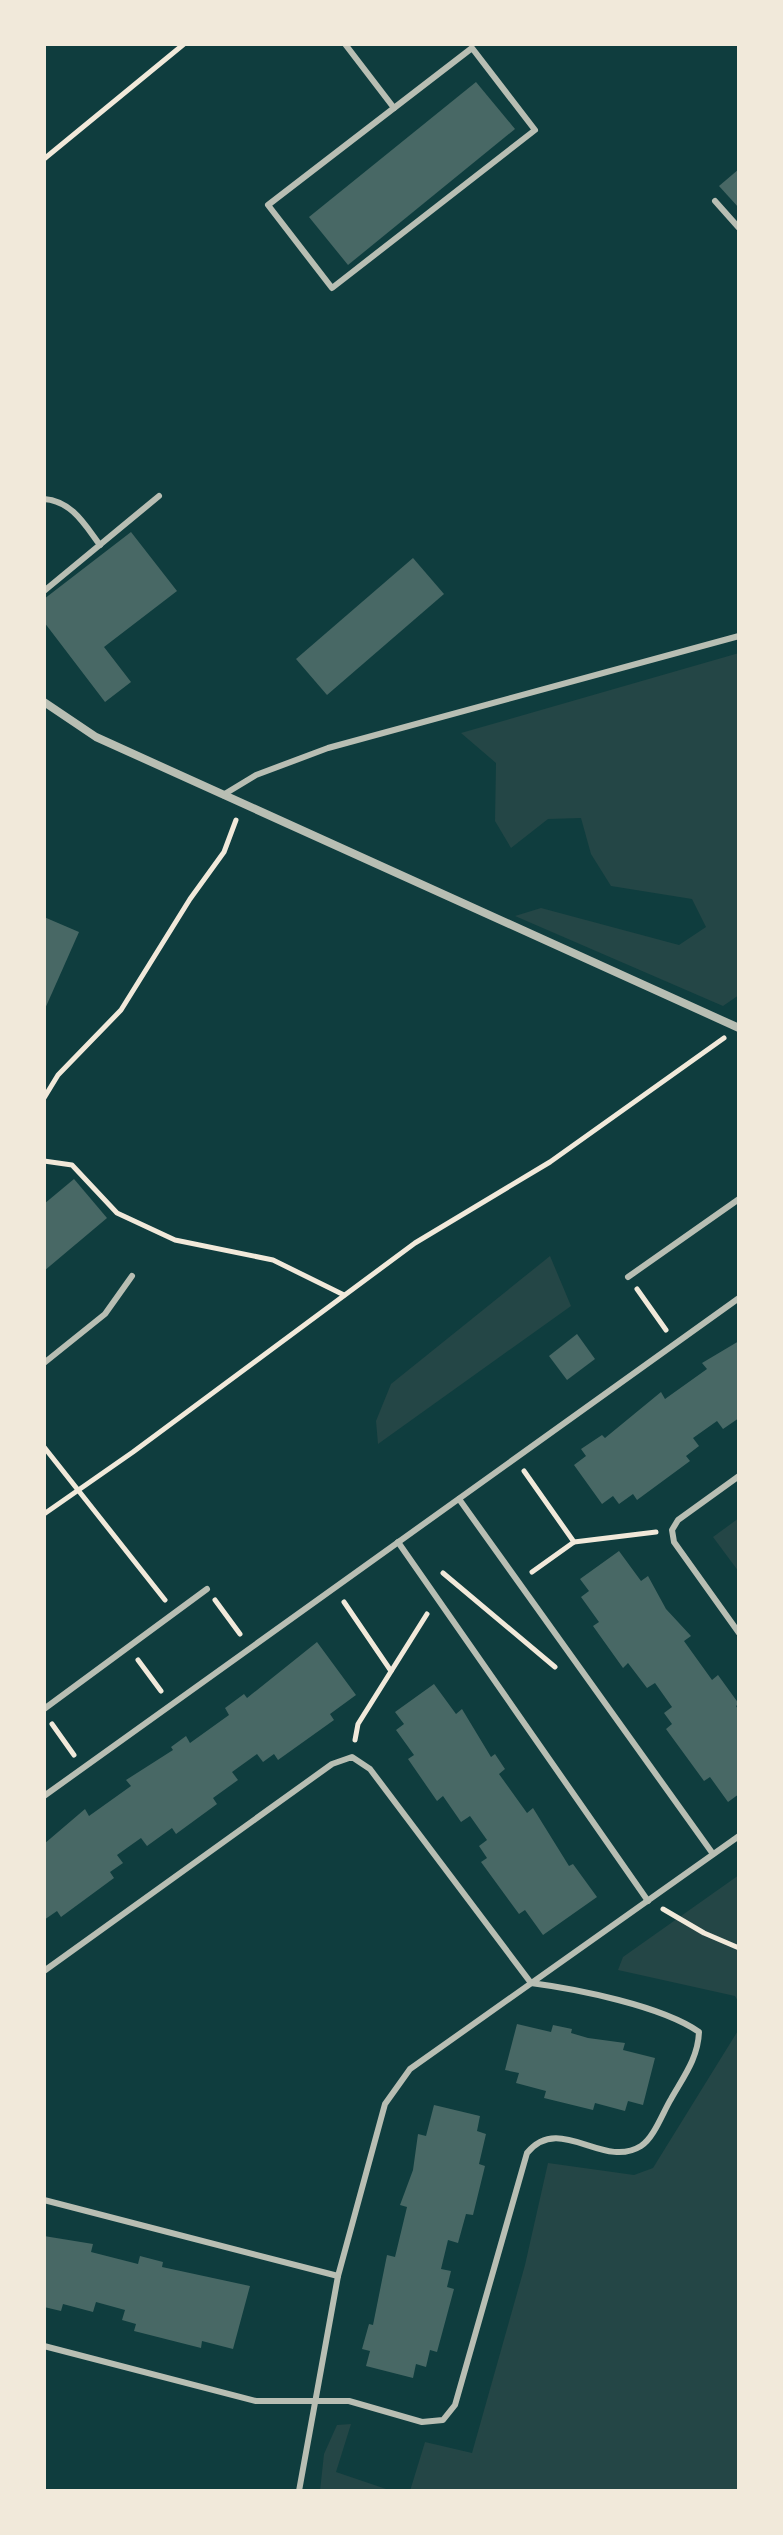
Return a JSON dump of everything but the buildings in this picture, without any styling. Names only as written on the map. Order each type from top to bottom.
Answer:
[{"type":"street","points":[[44,702],[96,737],[737,1027]]},
{"type":"lane","points":[[345,44],[394,108]]},
{"type":"lane","points":[[472,48],[535,130],[332,288],[268,205],[394,108],[472,48]]},
{"type":"lane","points":[[715,201],[739,228]]},
{"type":"lane","points":[[44,591],[159,496]]},
{"type":"lane","points":[[44,499],[56,500],[72,509],[100,545]]},
{"type":"lane","points":[[223,795],[256,775],[328,748],[739,636]]},
{"type":"lane","points":[[628,1277],[736,1201],[739,1211]]},
{"type":"lane","points":[[44,1363],[105,1314],[132,1276]]},
{"type":"lane","points":[[44,1796],[739,1298]]},
{"type":"lane","points":[[739,1476],[678,1520],[672,1530],[674,1542],[739,1633]]},
{"type":"lane","points":[[459,1499],[713,1854]]},
{"type":"lane","points":[[398,1542],[648,1901]]},
{"type":"lane","points":[[44,1711],[207,1589]]},
{"type":"lane","points":[[44,1971],[332,1764],[352,1757],[370,1769],[531,1983],[566,1987],[682,2020],[699,2032],[698,2052],[644,2145],[622,2153],[552,2137],[537,2140],[527,2153],[455,2405],[443,2420],[422,2422],[349,2401],[256,2401],[44,2346]]},
{"type":"lane","points":[[299,2491],[338,2276],[385,2104],[410,2069],[739,1836]]},
{"type":"lane","points":[[44,2200],[338,2276]]},
{"type":"path","points":[[44,159],[184,44]]},
{"type":"path","points":[[44,1098],[58,1075],[121,1010],[190,899],[224,852],[242,804]]},
{"type":"path","points":[[44,1514],[133,1452],[415,1243],[550,1162],[719,1044],[737,1027]]},
{"type":"path","points":[[44,1161],[72,1165],[117,1213],[175,1240],[273,1260],[344,1295]]},
{"type":"path","points":[[628,1277],[676,1343]]},
{"type":"path","points":[[44,1447],[175,1613]]},
{"type":"path","points":[[515,1458],[574,1542]]},
{"type":"path","points":[[518,1581],[574,1542],[672,1530]]},
{"type":"path","points":[[417,1570],[440,1570],[569,1679],[588,1679]]},
{"type":"path","points":[[334,1588],[391,1671]]},
{"type":"path","points":[[207,1589],[250,1648]]},
{"type":"path","points":[[352,1757],[358,1724],[437,1599]]},
{"type":"path","points":[[129,1647],[171,1705]]},
{"type":"path","points":[[44,1711],[83,1768]]},
{"type":"path","points":[[648,1901],[704,1933],[739,1948]]},
{"type":"shaded area","points":[[739,653],[739,995],[723,1006],[515,916],[541,908],[679,945],[706,927],[692,899],[611,886],[591,854],[581,818],[548,819],[511,848],[495,821],[496,763],[461,733]]},
{"type":"shaded area","points":[[550,1256],[571,1306],[378,1444],[376,1421],[391,1384]]},
{"type":"shaded area","points":[[739,1518],[739,1572],[713,1537]]},
{"type":"shaded area","points":[[739,1875],[739,2003],[735,1996],[618,1970],[623,1957]]},
{"type":"shaded area","points":[[739,2029],[739,2491],[410,2491],[425,2442],[472,2453],[525,2265],[548,2163],[634,2175],[653,2168]]},
{"type":"shaded area","points":[[351,2424],[336,2472],[392,2491],[320,2491],[324,2454],[337,2425]]}]
